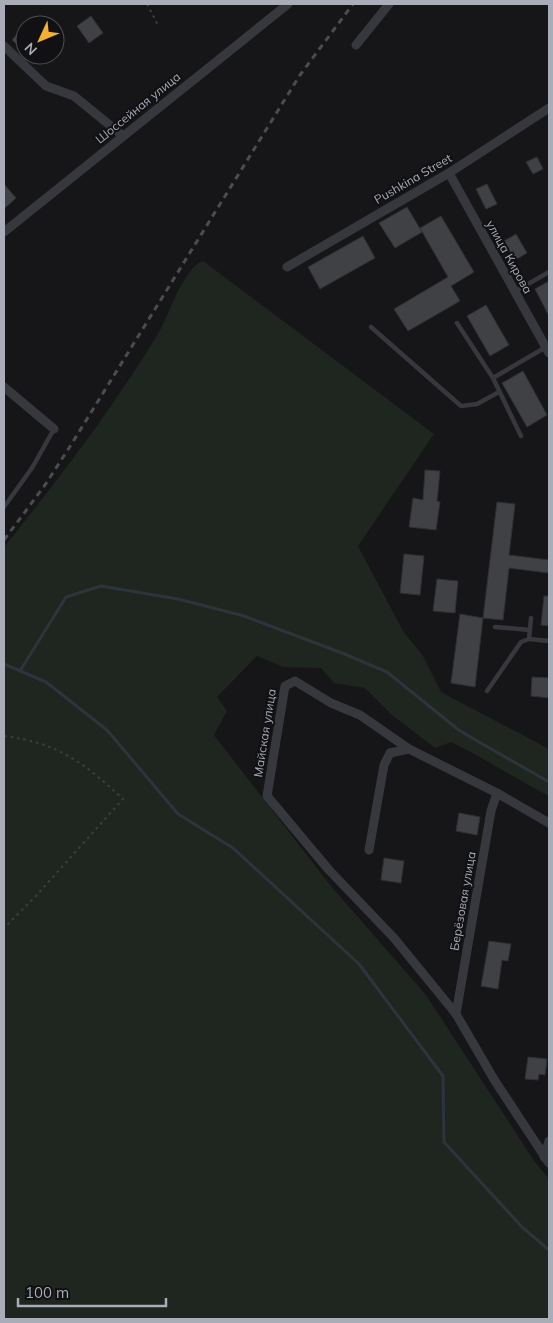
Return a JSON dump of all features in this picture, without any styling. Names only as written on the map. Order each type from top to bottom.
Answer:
[{"type":"street","name":"Шоссейная улица","points":[[4,232],[288,4]]},
{"type":"street","points":[[356,45],[389,4]]},
{"type":"street","points":[[4,46],[46,86],[74,96],[123,136]]},
{"type":"street","name":"Pushkina Street","points":[[287,267],[449,173],[549,108]]},
{"type":"street","name":"улица Кирова","points":[[449,173],[548,350]]},
{"type":"street","points":[[4,387],[54,429]]},
{"type":"street","name":"Майская улица","points":[[409,749],[360,715],[331,702],[295,680],[284,686],[267,796],[329,870],[394,938],[456,1014]]},
{"type":"street","points":[[369,850],[384,765],[390,753],[409,749],[497,793],[549,823]]},
{"type":"street","name":"Берёзовая улица","points":[[456,1014],[491,811],[497,793]]},
{"type":"street","points":[[456,1014],[495,1081],[547,1160]]},
{"type":"street","points":[[547,1160],[549,1141]]},
{"type":"lane","points":[[514,292],[549,272]]},
{"type":"lane","points":[[457,324],[493,378],[521,436]]},
{"type":"lane","points":[[372,327],[461,406],[477,404],[499,392]]},
{"type":"lane","points":[[493,378],[548,350]]},
{"type":"lane","points":[[4,508],[32,468],[54,429]]},
{"type":"lane","points":[[529,638],[531,618]]},
{"type":"lane","points":[[495,627],[530,630]]},
{"type":"lane","points":[[486,691],[521,642],[529,638],[549,641]]},
{"type":"path","points":[[147,4],[158,25]]},
{"type":"path","points":[[4,736],[19,738],[68,754],[84,764],[123,799],[36,897],[4,928]]},
{"type":"shaded area","points":[[203,261],[434,434],[358,546],[403,631],[423,656],[441,692],[549,749],[549,796],[451,742],[435,748],[392,715],[365,688],[334,683],[321,668],[283,667],[257,656],[217,697],[227,711],[214,735],[330,885],[426,995],[535,1162],[549,1179],[549,1319],[4,1319],[4,547],[45,496],[104,416],[158,334],[183,282],[196,265]]},
{"type":"building","points":[[91,16],[103,33],[89,43],[77,26]]},
{"type":"building","points":[[537,157],[543,169],[533,174],[526,162]]},
{"type":"building","points":[[4,184],[16,198],[4,209]]},
{"type":"building","points":[[487,184],[497,204],[486,209],[476,189]]},
{"type":"building","points":[[407,207],[422,232],[395,248],[379,223]]},
{"type":"building","points":[[441,216],[474,272],[451,286],[460,301],[408,331],[394,309],[448,277],[420,228]]},
{"type":"building","points":[[516,234],[527,253],[515,260],[504,241]]},
{"type":"building","points":[[363,236],[375,258],[320,289],[308,267]]},
{"type":"building","points":[[549,281],[549,316],[535,289]]},
{"type":"building","points":[[486,305],[509,345],[490,356],[467,316]]},
{"type":"building","points":[[523,371],[547,415],[527,427],[502,383]]},
{"type":"building","points":[[425,470],[440,471],[437,501],[440,502],[436,530],[409,527],[413,498],[423,500]]},
{"type":"building","points":[[497,502],[515,504],[509,555],[549,560],[549,573],[509,568],[503,620],[483,618]]},
{"type":"building","points":[[404,554],[424,556],[420,595],[400,593]]},
{"type":"building","points":[[437,579],[458,581],[455,613],[433,611]]},
{"type":"building","points":[[544,596],[549,596],[549,626],[541,625]]},
{"type":"building","points":[[460,614],[483,618],[475,687],[451,683]]},
{"type":"building","points":[[532,677],[549,678],[549,698],[531,696]]},
{"type":"building","points":[[459,813],[480,817],[477,835],[456,831]]},
{"type":"building","points":[[384,858],[404,861],[401,883],[381,880]]},
{"type":"building","points":[[489,941],[511,944],[508,961],[502,960],[498,989],[481,986]]},
{"type":"building","points":[[528,1057],[547,1059],[545,1075],[539,1074],[538,1080],[525,1079]]},
{"type":"waterway","points":[[20,671],[66,597],[101,586],[178,599],[244,616],[387,672],[460,731],[549,782]]},
{"type":"waterway","points":[[4,664],[46,682],[107,730],[178,814],[233,848],[359,964],[443,1076],[444,1142],[522,1227],[549,1250]]},
{"type":"railway","points":[[4,540],[45,485],[69,448],[300,75],[353,4]]}]
